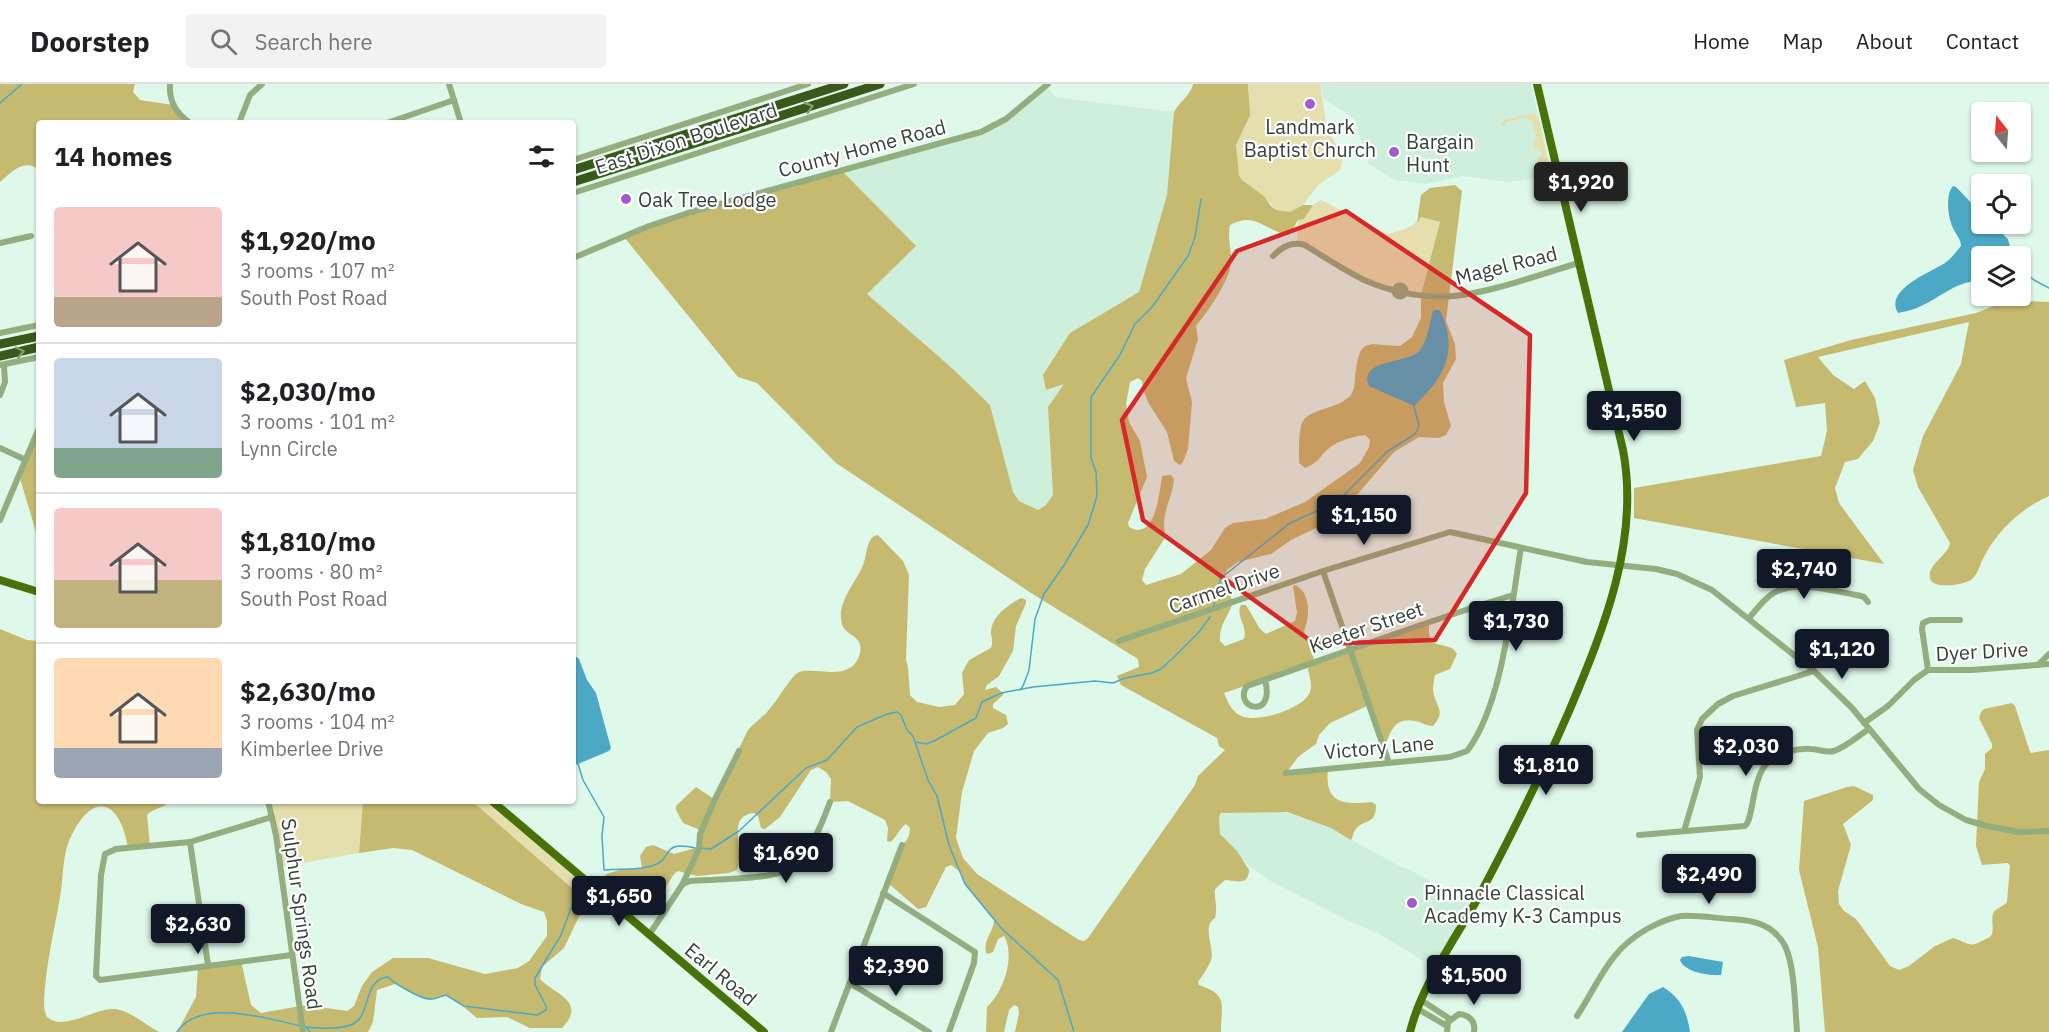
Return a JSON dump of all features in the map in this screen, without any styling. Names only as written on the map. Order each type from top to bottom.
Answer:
[{"type":"highway","name":"East Dixon Boulevard","points":[[576,169],[844,84]]},
{"type":"highway","name":"East Dixon Boulevard","points":[[576,181],[880,84]]},
{"type":"highway","points":[[576,175],[592,169],[607,159]]},
{"type":"highway","points":[[0,344],[36,337]]},
{"type":"highway","points":[[1,362],[36,348]]},
{"type":"main road","points":[[1410,1032],[1421,1000],[1530,800],[1599,640],[1619,566],[1627,520],[1626,472],[1615,417],[1537,84]]},
{"type":"main road","points":[[0,580],[36,591]]},
{"type":"main road","name":"Earl Road","points":[[496,804],[764,1032]]},
{"type":"street","points":[[170,84],[173,105],[186,120]]},
{"type":"street","points":[[240,120],[250,95],[262,84]]},
{"type":"street","points":[[449,84],[460,120]]},
{"type":"street","name":"East Dixon Boulevard","points":[[576,159],[808,84]]},
{"type":"street","name":"East Dixon Boulevard","points":[[576,192],[914,84]]},
{"type":"street","name":"County Home Road","points":[[576,257],[682,215],[981,132],[1006,119],[1045,85]]},
{"type":"street","points":[[768,97],[771,107]]},
{"type":"street","points":[[396,120],[454,100]]},
{"type":"street","points":[[0,243],[31,236]]},
{"type":"street","name":"Magel Road","points":[[1274,256],[1281,248],[1290,244],[1305,245],[1364,280],[1394,290],[1429,296],[1454,296],[1579,263]]},
{"type":"street","points":[[0,333],[36,326]]},
{"type":"street","points":[[0,395],[5,382],[1,362],[36,357]]},
{"type":"street","points":[[0,520],[36,435]]},
{"type":"street","points":[[0,448],[26,460]]},
{"type":"street","name":"Carmel Drive","points":[[1119,641],[1323,571],[1450,532],[1587,562],[1656,568],[1677,574],[1712,590],[1814,671],[1840,694],[1916,786],[1939,806],[1987,826],[2019,832],[2049,831]]},
{"type":"street","points":[[1513,595],[1521,548]]},
{"type":"street","points":[[1323,571],[1389,763]]},
{"type":"street","points":[[1749,618],[1767,597],[1787,588],[1802,587],[1857,595],[1864,597],[1868,602]]},
{"type":"street","name":"Keeter Street","points":[[1265,680],[1266,702],[1253,707],[1247,704],[1243,697],[1247,686],[1513,595]]},
{"type":"street","name":"Victory Lane","points":[[1286,772],[1389,763],[1465,753],[1472,745],[1485,717],[1498,679],[1513,595]]},
{"type":"street","points":[[1928,670],[1923,623],[1930,620],[1960,620]]},
{"type":"street","points":[[2038,665],[2049,654]]},
{"type":"street","name":"Dyer Drive","points":[[1684,831],[1745,826],[1750,820],[1753,793],[1758,779],[1764,767],[1773,758],[1803,749],[1835,750],[1867,726],[1914,680],[1928,670],[1972,670],[2049,664]]},
{"type":"street","points":[[1639,835],[1684,831],[1700,777],[1697,730],[1702,718],[1718,704],[1733,696],[1814,671]]},
{"type":"street","points":[[649,935],[682,885],[699,849],[700,834],[739,751]]},
{"type":"street","points":[[682,885],[690,881],[771,874],[791,869],[806,852],[830,802]]},
{"type":"street","name":"Sulphur Springs Road","points":[[269,804],[303,1028]]},
{"type":"street","points":[[272,817],[190,842],[116,849],[105,854],[101,875],[96,976],[100,980],[292,955]]},
{"type":"street","points":[[190,842],[208,965]]},
{"type":"street","points":[[831,1032],[902,845]]},
{"type":"street","points":[[883,893],[975,952],[974,963],[949,1032]]},
{"type":"street","points":[[1577,1016],[1607,964],[1627,942],[1646,930],[1664,921],[1682,916],[1748,920],[1763,924],[1785,946],[1789,960],[1797,1032]]},
{"type":"street","points":[[850,983],[929,1032]]},
{"type":"street","points":[[1421,1000],[1450,1018]]},
{"type":"street","points":[[1418,1009],[1447,1029],[1450,1018]]},
{"type":"street","points":[[1450,1018],[1459,1014],[1468,1016],[1474,1023],[1474,1032]]},
{"type":"highlighted area","points":[[1346,211],[1530,335],[1526,493],[1435,640],[1315,644],[1143,520],[1122,420],[1237,251]]},
{"type":"shaded area","points":[[0,84],[135,84],[133,92],[140,100],[173,105],[187,120],[36,120],[36,168],[28,165],[23,166],[0,182]]},
{"type":"shaded area","points":[[1193,84],[1248,84],[1250,115],[1236,145],[1239,175],[1242,180],[1264,196],[1276,210],[1290,212],[1303,205],[1313,205],[1304,219],[1298,220],[1288,235],[1253,221],[1239,221],[1230,225],[1230,270],[1217,296],[1196,326],[1198,339],[1186,378],[1192,402],[1188,449],[1180,465],[1174,461],[1167,432],[1149,404],[1142,381],[1138,378],[1130,382],[1126,404],[1129,422],[1140,441],[1147,477],[1128,523],[1129,527],[1138,530],[1145,528],[1151,522],[1162,476],[1171,475],[1174,479],[1165,514],[1166,536],[1145,569],[1142,580],[1146,585],[1181,574],[1211,550],[1225,528],[1233,523],[1265,519],[1305,502],[1360,463],[1369,447],[1370,440],[1365,435],[1337,443],[1316,462],[1305,468],[1299,463],[1301,425],[1312,413],[1340,403],[1351,395],[1362,349],[1371,344],[1400,346],[1412,337],[1421,318],[1421,295],[1440,222],[1421,217],[1417,223],[1421,195],[1430,188],[1455,185],[1462,191],[1446,321],[1455,344],[1456,359],[1443,383],[1444,402],[1451,426],[1446,435],[1439,438],[1419,437],[1394,452],[1337,518],[1291,540],[1271,554],[1238,562],[1227,570],[1223,579],[1233,602],[1221,630],[1220,641],[1225,646],[1244,639],[1241,605],[1246,605],[1260,629],[1266,634],[1295,621],[1297,613],[1293,586],[1300,588],[1304,593],[1308,605],[1304,631],[1315,662],[1224,693],[1229,704],[1240,716],[1260,718],[1290,709],[1299,704],[1310,692],[1308,669],[1311,665],[1429,622],[1432,642],[1449,647],[1457,654],[1450,669],[1435,675],[1433,690],[1440,712],[1433,726],[1415,721],[1402,721],[1391,732],[1384,749],[1369,705],[1330,723],[1319,735],[1316,744],[1298,757],[1287,772],[1328,769],[1329,789],[1333,796],[1345,802],[1372,802],[1376,805],[1372,819],[1358,826],[1351,840],[1331,828],[1287,812],[1221,813],[1219,817],[1220,834],[1237,851],[1249,870],[1244,881],[1225,880],[1215,889],[1216,914],[1209,927],[1212,955],[1207,969],[1198,982],[1199,985],[1219,997],[1222,1007],[1221,1032],[1015,1032],[1019,1013],[1018,1007],[1014,1005],[1009,1010],[1004,1032],[986,1032],[987,1007],[1003,984],[1009,954],[1004,936],[998,939],[993,952],[987,954],[986,945],[994,920],[965,884],[959,871],[951,865],[946,867],[926,907],[918,909],[887,882],[902,845],[910,833],[910,828],[906,824],[890,842],[887,841],[888,828],[885,820],[848,801],[830,802],[831,779],[818,767],[811,770],[780,817],[765,829],[761,828],[758,816],[754,813],[743,817],[738,826],[737,870],[697,876],[678,871],[661,892],[649,891],[632,903],[622,902],[604,885],[606,874],[623,869],[642,868],[640,856],[646,847],[653,845],[674,854],[699,847],[698,829],[683,823],[676,806],[696,787],[714,799],[748,730],[770,709],[795,675],[806,671],[842,671],[856,662],[860,653],[859,643],[842,624],[842,608],[863,565],[869,542],[874,536],[878,535],[903,561],[909,575],[906,659],[910,695],[917,702],[939,707],[955,705],[964,694],[962,673],[969,660],[991,648],[992,627],[997,616],[1021,598],[1026,600],[1016,626],[1013,651],[999,676],[987,685],[985,690],[996,687],[1004,694],[993,704],[993,708],[1006,715],[1008,724],[988,733],[974,751],[962,792],[956,838],[963,858],[977,874],[1079,940],[1084,941],[1088,938],[1195,785],[1198,776],[1225,750],[1219,746],[1217,738],[1121,685],[1117,676],[1139,667],[1138,659],[1031,593],[836,463],[757,383],[738,377],[624,237],[649,226],[842,171],[916,246],[867,294],[953,369],[990,405],[1013,492],[1019,501],[1038,510],[1046,505],[1053,495],[1048,407],[1064,384],[1046,390],[1043,375],[1070,333],[1139,292],[1167,195],[1174,112],[1190,92]]},
{"type":"shaded area","points":[[1248,84],[1320,84],[1327,130],[1341,152],[1342,163],[1340,170],[1318,185],[1303,205],[1290,212],[1276,210],[1264,196],[1242,180],[1238,171],[1236,145],[1241,135],[1249,91]]},
{"type":"shaded area","points":[[1320,84],[1531,84],[1552,177],[1507,182],[1462,176],[1426,184],[1395,180],[1368,163],[1354,118],[1324,99]]},
{"type":"shaded area","points":[[1045,86],[1055,97],[1174,112],[1167,195],[1139,292],[1070,333],[1065,383],[1048,407],[1053,495],[1046,505],[1038,510],[1019,501],[1013,492],[990,405],[953,369],[867,294],[842,171],[995,125]]},
{"type":"shaded area","points":[[1536,115],[1539,120],[1548,160],[1548,166],[1543,170],[1539,168],[1537,159],[1541,156],[1539,149],[1535,149],[1533,142],[1537,139],[1532,120],[1529,121],[1527,117],[1506,122],[1505,126],[1501,125],[1504,120]]},
{"type":"shaded area","points":[[1321,200],[1387,234],[1411,226],[1421,217],[1440,222],[1421,295],[1387,289],[1297,243],[1298,220],[1304,219],[1313,205]]},
{"type":"shaded area","points":[[2031,301],[2049,302],[2049,496],[2030,507],[2004,528],[1991,545],[1972,579],[1956,584],[1942,585],[1932,582],[1930,573],[1932,568],[1946,552],[1950,543],[1918,487],[1913,470],[1923,436],[1961,364],[1969,322],[1818,357],[1833,375],[1854,389],[1865,381],[1875,398],[1880,423],[1873,441],[1858,459],[1845,462],[1835,488],[1839,503],[1884,564],[1634,518],[1634,488],[1821,456],[1827,431],[1825,403],[1796,407],[1784,360],[1851,340],[1976,313],[1994,306],[2031,306]]},
{"type":"shaded area","points":[[34,441],[36,442],[36,532],[19,475]]},
{"type":"shaded area","points":[[0,629],[27,640],[36,641],[36,804],[168,804],[147,815],[150,846],[128,848],[124,830],[118,818],[111,810],[103,806],[86,814],[77,825],[64,859],[61,891],[46,976],[44,1004],[47,1017],[54,1021],[70,1021],[114,1009],[131,1015],[159,1032],[0,1032]]},
{"type":"shaded area","points":[[2012,703],[2031,753],[2049,750],[2049,1032],[1825,1032],[1818,947],[1799,870],[1804,801],[1854,786],[1873,795],[1873,800],[1843,824],[1851,845],[1838,891],[1839,904],[1844,911],[1856,919],[1890,966],[1899,970],[1909,966],[1935,946],[1953,938],[1968,944],[1979,943],[1989,938],[1993,932],[1992,919],[1995,910],[2007,902],[2010,866],[2008,863],[1982,865],[1976,846],[1979,782],[1985,769],[1985,754],[1992,748],[1979,718],[1984,709]]},
{"type":"shaded area","points":[[269,804],[363,804],[359,853],[280,867]]},
{"type":"shaded area","points":[[363,804],[475,804],[584,901],[583,908],[564,948],[542,967],[540,979],[570,1005],[569,1019],[562,1028],[530,1028],[507,1017],[477,1018],[446,995],[431,1000],[395,984],[377,990],[373,1022],[368,1032],[177,1032],[196,997],[198,967],[241,961],[251,1005],[261,1013],[306,1005],[347,1011],[354,1006],[362,986],[372,972],[393,958],[428,958],[485,974],[518,968],[529,961],[547,936],[547,921],[544,912],[521,904],[412,850],[393,848],[359,853]]},
{"type":"shaded area","points":[[475,804],[496,804],[592,886],[584,901]]},
{"type":"shaded area","points":[[1277,811],[1331,828],[1473,906],[1437,969],[1378,933],[1351,922],[1269,880],[1248,865],[1220,834],[1219,817],[1224,812]]},
{"type":"water","points":[[1953,186],[1956,187],[1971,203],[1971,234],[2003,234],[2008,239],[2010,246],[1971,246],[1971,282],[1957,286],[1918,307],[1898,313],[1895,305],[1902,290],[1947,261],[1961,246],[1951,224],[1948,201]]},
{"type":"water","points":[[1435,310],[1440,310],[1446,325],[1448,351],[1446,362],[1434,385],[1414,406],[1369,386],[1367,377],[1370,371],[1377,366],[1405,358],[1419,351]]},
{"type":"water","points":[[576,656],[596,693],[611,748],[609,751],[576,765]]},
{"type":"water","points":[[1689,956],[1723,962],[1721,975],[1704,974],[1686,968],[1680,960],[1682,957]]},
{"type":"water","points":[[1663,987],[1682,1006],[1690,1032],[1622,1032],[1649,994]]},
{"type":"waterway","points":[[0,103],[22,84]]},
{"type":"waterway","points":[[1020,690],[1029,670],[1035,619],[1044,594],[1088,525],[1097,496],[1096,472],[1091,458],[1091,397],[1120,355],[1135,324],[1152,307],[1188,256],[1195,237],[1201,199]]},
{"type":"waterway","points":[[2031,278],[2049,288]]},
{"type":"waterway","points":[[1214,605],[1220,579],[1290,523],[1337,502],[1388,451],[1415,434],[1419,426],[1414,406]]},
{"type":"waterway","points":[[916,742],[926,744],[934,741],[976,718],[982,702],[1001,693],[1033,687],[1095,681],[1113,683],[1125,678],[1152,673],[1161,669],[1173,658],[1199,632],[1210,617]]},
{"type":"waterway","points":[[700,848],[711,849],[739,831],[806,768],[827,760],[857,727],[897,712],[913,736],[928,780],[937,796],[949,845],[965,884],[1002,929],[1058,980],[1074,1032]]},
{"type":"waterway","points":[[578,764],[583,780],[604,817],[602,836],[604,870],[646,868],[659,863],[676,846],[695,848]]},
{"type":"waterway","points":[[305,1027],[336,1028],[353,1024],[363,1013],[374,984],[388,977],[396,984],[427,999],[446,995],[464,1006],[537,1015],[546,1010],[546,1006],[535,985],[535,978],[561,935],[576,895]]},
{"type":"waterway","points":[[177,1032],[187,1022],[217,1013],[252,1015],[300,1026]]},
{"type":"waterway","points":[[307,1028],[310,1032]]},
{"type":"place","name":"Landmark Baptist Church","points":[[1310,104]]},
{"type":"place","name":"Bargain Hunt","points":[[1394,152]]},
{"type":"place","name":"Oak Tree Lodge","points":[[626,199]]},
{"type":"place","name":"Pinnacle Classical Academy K-3 Campus","points":[[1412,903]]}]
